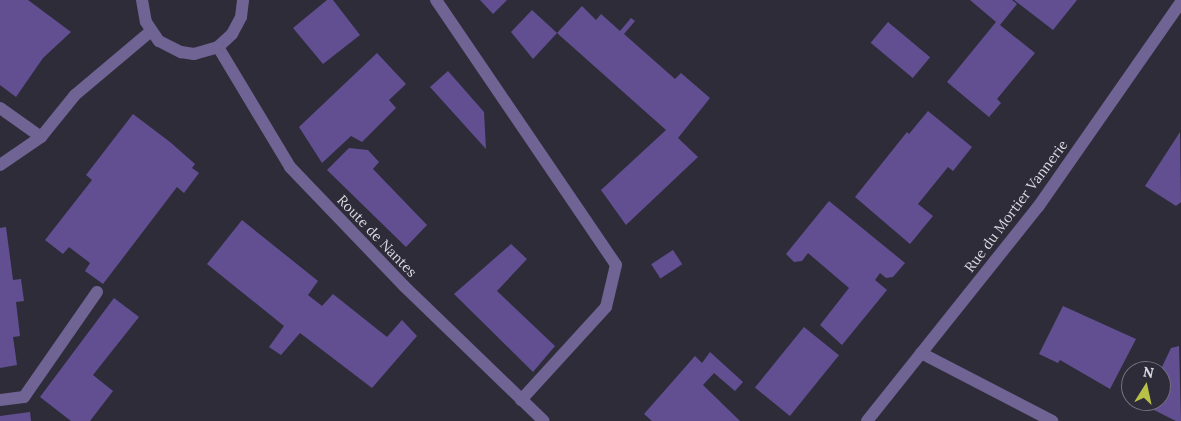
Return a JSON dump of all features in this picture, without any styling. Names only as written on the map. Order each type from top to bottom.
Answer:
[{"type":"street","points":[[142,0],[143,12],[151,32],[159,41],[181,52],[194,54],[218,47],[238,26],[243,0]]},
{"type":"street","points":[[436,0],[616,265],[606,307],[521,400]]},
{"type":"street","name":"Rue du Mortier Vannerie","points":[[867,421],[1038,206],[1181,2]]},
{"type":"street","points":[[0,165],[41,137],[75,94],[151,32]]},
{"type":"street","name":"Route de Nantes","points":[[218,47],[290,167],[404,286],[544,421]]},
{"type":"street","points":[[0,108],[41,137]]},
{"type":"street","points":[[0,400],[24,397],[97,292]]},
{"type":"street","points":[[921,353],[1052,421]]},
{"type":"building","points":[[0,0],[28,0],[71,32],[43,58],[16,97],[0,85]]},
{"type":"building","points":[[327,0],[333,0],[360,35],[323,64],[293,28]]},
{"type":"building","points":[[480,0],[507,0],[493,14]]},
{"type":"building","points":[[970,0],[1012,0],[1017,4],[1000,25],[1035,53],[997,99],[1001,103],[989,117],[947,82],[996,22]]},
{"type":"building","points":[[1014,0],[1077,0],[1053,30]]},
{"type":"building","points":[[582,6],[596,20],[601,14],[620,31],[631,18],[635,21],[624,34],[675,79],[681,73],[710,98],[678,138],[698,157],[626,225],[601,190],[666,130],[557,33]]},
{"type":"building","points":[[532,10],[557,33],[533,59],[511,32]]},
{"type":"building","points":[[888,22],[930,57],[913,78],[871,43]]},
{"type":"building","points":[[377,53],[406,84],[389,100],[396,108],[362,142],[351,136],[322,163],[299,127]]},
{"type":"building","points":[[448,71],[484,112],[486,149],[430,87]]},
{"type":"building","points":[[928,111],[972,147],[953,171],[948,167],[918,204],[933,216],[910,244],[855,197],[907,132],[909,134]]},
{"type":"building","points":[[133,114],[195,164],[192,168],[199,173],[184,193],[177,187],[103,284],[85,271],[90,263],[69,247],[63,254],[45,240],[92,180],[86,175]]},
{"type":"building","points":[[1180,132],[1181,202],[1176,206],[1145,186]]},
{"type":"building","points":[[349,148],[368,150],[379,162],[373,169],[427,225],[406,247],[327,170]]},
{"type":"building","points":[[829,201],[905,263],[893,277],[886,278],[880,273],[875,280],[887,290],[842,345],[820,325],[849,288],[808,253],[802,261],[794,262],[786,254]]},
{"type":"building","points":[[242,220],[318,281],[308,295],[322,306],[333,294],[387,337],[402,320],[417,336],[372,388],[300,333],[281,355],[269,347],[284,326],[207,264]]},
{"type":"building","points":[[6,227],[13,280],[21,279],[24,301],[16,302],[20,336],[13,337],[17,365],[0,368],[0,228]]},
{"type":"building","points":[[511,244],[527,259],[497,291],[555,346],[533,372],[454,294]]},
{"type":"building","points":[[673,250],[682,264],[660,278],[651,264]]},
{"type":"building","points":[[114,298],[139,317],[93,375],[113,391],[90,421],[71,421],[40,397]]},
{"type":"building","points":[[1063,306],[1136,339],[1125,361],[1121,361],[1121,368],[1110,389],[1060,360],[1058,363],[1039,354]]},
{"type":"building","points":[[804,327],[839,355],[790,416],[755,388]]},
{"type":"building","points":[[1179,346],[1181,421],[1176,421],[1156,411],[1171,411],[1171,361],[1165,361],[1171,348]]},
{"type":"building","points":[[710,352],[743,382],[735,391],[714,373],[703,385],[740,421],[652,421],[644,414],[695,356],[702,363]]},
{"type":"building","points":[[30,412],[31,421],[0,421],[0,416]]}]
